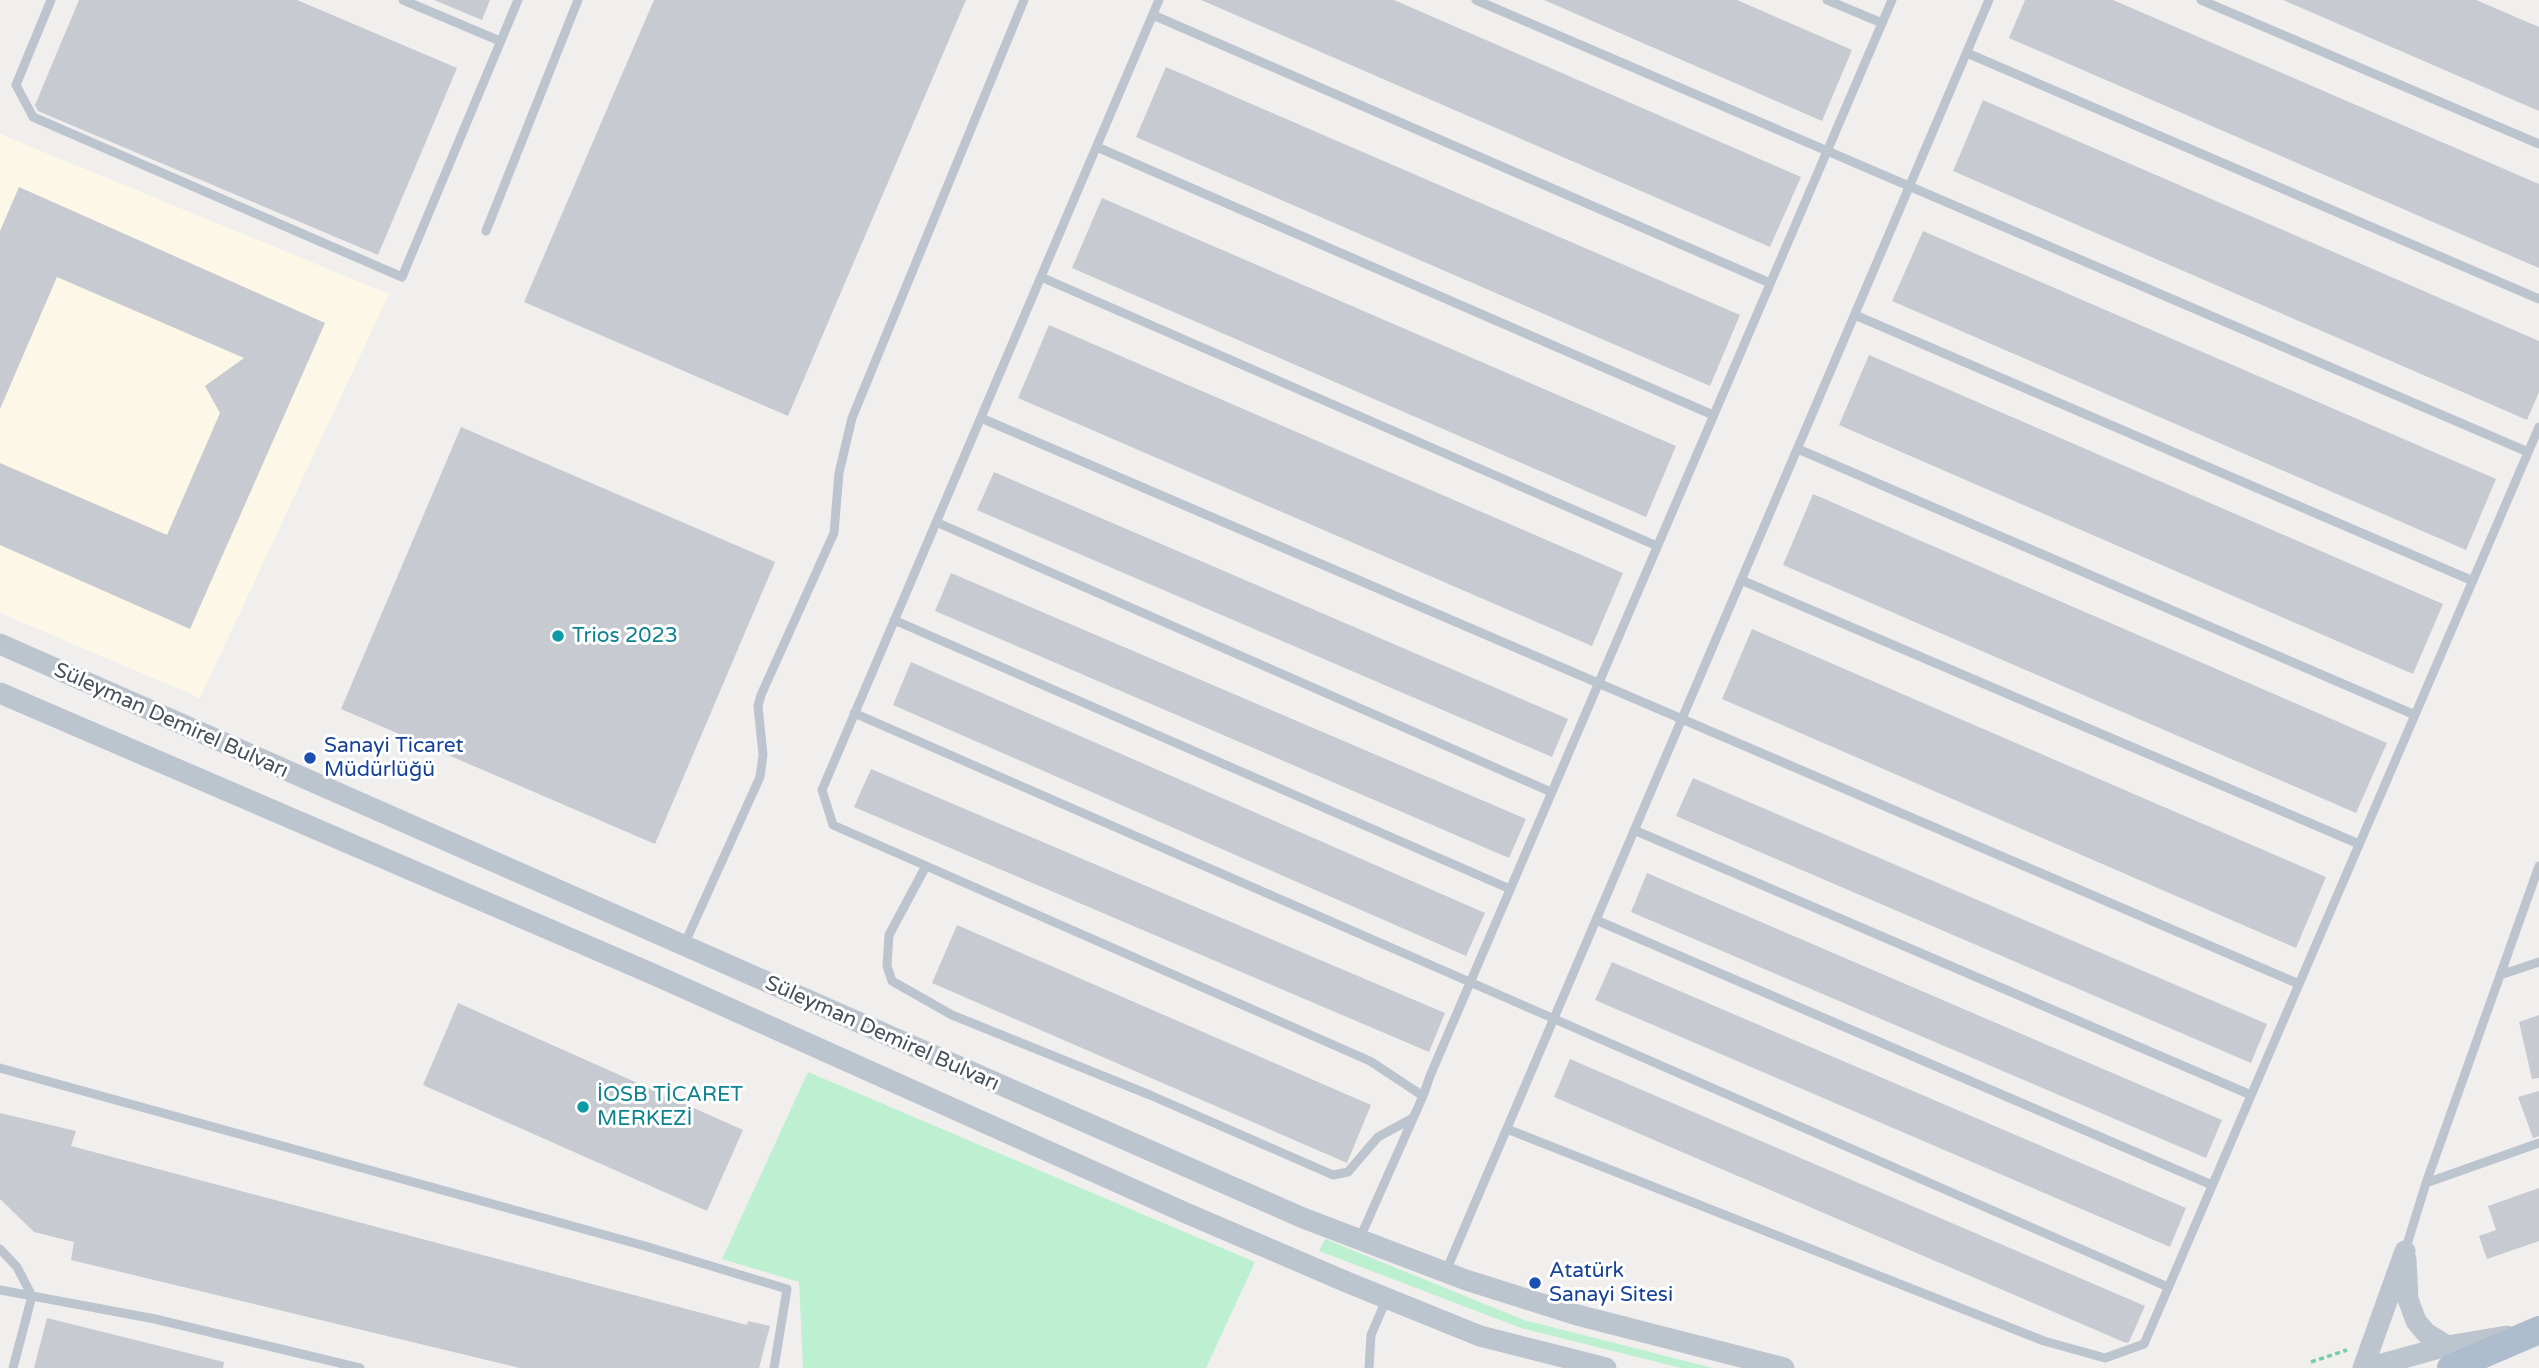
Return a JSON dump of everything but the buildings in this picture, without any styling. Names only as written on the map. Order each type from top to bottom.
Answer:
[{"type":"main road","points":[[2449,1357],[2536,1331]]},
{"type":"street","name":"Süleyman Demirel Bulvarı","points":[[0,644],[1290,1213],[1446,1272],[1577,1315],[1784,1368]]},
{"type":"street","name":"Süleyman Demirel Bulvarı","points":[[0,693],[655,975],[1186,1213],[1387,1298],[1480,1336],[1593,1366]]},
{"type":"street","points":[[2405,1251],[2408,1299],[2416,1321],[2449,1357]]},
{"type":"street","points":[[2405,1251],[2365,1368],[2449,1357]]},
{"type":"lane","points":[[51,0],[16,85],[33,117],[402,277],[517,0]]},
{"type":"lane","points":[[403,0],[500,41]]},
{"type":"lane","points":[[486,230],[578,0]]},
{"type":"lane","points":[[683,946],[760,777],[763,755],[758,706],[834,533],[839,473],[852,418],[1024,0]]},
{"type":"lane","points":[[1159,0],[822,790],[833,825],[1370,1061],[1423,1096]]},
{"type":"lane","points":[[1476,0],[2528,452]]},
{"type":"lane","points":[[1827,0],[1882,23]]},
{"type":"lane","points":[[1359,1240],[1892,0]]},
{"type":"lane","points":[[1446,1272],[1989,0]]},
{"type":"lane","points":[[2202,0],[2539,144]]},
{"type":"lane","points":[[1153,15],[1770,283]]},
{"type":"lane","points":[[1967,53],[2539,299]]},
{"type":"lane","points":[[1097,147],[1713,415]]},
{"type":"lane","points":[[1041,277],[1657,546]]},
{"type":"lane","points":[[1854,315],[2473,581]]},
{"type":"lane","points":[[981,418],[2299,984]]},
{"type":"lane","points":[[1507,1129],[2044,1341],[2105,1359],[2144,1344],[2539,427]]},
{"type":"lane","points":[[1798,449],[2415,715]]},
{"type":"lane","points":[[936,522],[1552,792]]},
{"type":"lane","points":[[1741,580],[2359,844]]},
{"type":"lane","points":[[894,620],[1510,889]]},
{"type":"lane","points":[[855,713],[2168,1287]]},
{"type":"lane","points":[[1634,830],[2251,1095]]},
{"type":"lane","points":[[926,866],[889,935],[888,974],[892,981],[952,1015],[1150,1095],[1333,1175],[1348,1172],[1378,1137],[1413,1118]]},
{"type":"lane","points":[[2405,1251],[2426,1183],[2539,866]]},
{"type":"lane","points":[[1596,920],[2212,1185]]},
{"type":"lane","points":[[2500,975],[2539,962]]},
{"type":"lane","points":[[0,1068],[645,1246],[787,1289],[774,1368]]},
{"type":"lane","points":[[2426,1183],[2539,1143]]},
{"type":"lane","points":[[0,1249],[17,1267],[32,1296],[13,1368]]},
{"type":"lane","points":[[0,1290],[155,1319],[360,1368]]},
{"type":"lane","points":[[1368,1368],[1371,1335],[1387,1298]]},
{"type":"path","points":[[2311,1362],[2347,1350]]},
{"type":"shaded area","points":[[0,134],[389,294],[200,698],[0,613]]},
{"type":"green space","points":[[808,1072],[1255,1262],[1206,1368],[803,1368],[799,1282],[722,1259]]},
{"type":"green space","points":[[1325,1239],[1524,1320],[1713,1368],[1681,1368],[1521,1328],[1319,1251]]},
{"type":"place","name":"Trios 2023","points":[[558,636]]},
{"type":"place","name":"Sanayi Ticaret Müdürlüğü","points":[[310,758]]},
{"type":"place","name":"İOSB TİCARET MERKEZİ","points":[[583,1107]]},
{"type":"place","name":"Atatürk Sanayi Sitesi","points":[[1535,1283]]}]
